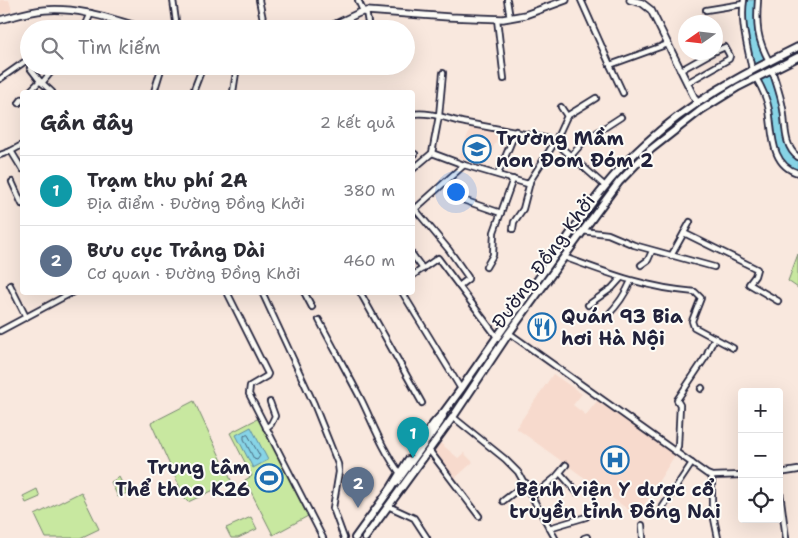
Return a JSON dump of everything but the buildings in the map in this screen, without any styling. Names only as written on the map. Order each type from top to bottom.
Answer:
[{"type":"main road","name":"Đường Đồng Khởi","points":[[355,538],[391,488],[407,461],[405,459],[444,412],[605,186],[621,167],[645,143],[718,88],[798,47]]},
{"type":"main road","name":"Đường Đồng Khởi","points":[[365,538],[453,417],[509,333],[582,231],[620,182],[650,150],[701,110],[756,77],[798,57]]},
{"type":"main road","points":[[697,103],[701,110]]},
{"type":"main road","points":[[503,328],[509,333]]},
{"type":"main road","name":"Đường Đồng Khởi","points":[[391,488],[417,455],[440,422],[444,412]]},
{"type":"street","points":[[173,0],[176,20]]},
{"type":"street","points":[[259,0],[263,20]]},
{"type":"street","points":[[358,0],[366,20]]},
{"type":"street","points":[[507,0],[510,18]]},
{"type":"street","points":[[344,20],[364,11],[497,19],[510,18],[566,0]]},
{"type":"street","points":[[581,0],[623,93]]},
{"type":"street","points":[[630,0],[642,3],[651,10],[697,103]]},
{"type":"street","points":[[758,0],[756,24],[758,35],[769,62]]},
{"type":"street","points":[[706,10],[743,2],[743,24],[753,70]]},
{"type":"street","points":[[0,20],[27,12],[48,9],[91,13],[116,20]]},
{"type":"street","points":[[88,20],[91,13]]},
{"type":"street","points":[[497,19],[504,79]]},
{"type":"street","points":[[610,66],[668,44]]},
{"type":"street","points":[[687,83],[730,59],[730,56],[723,48]]},
{"type":"street","points":[[681,70],[699,60]]},
{"type":"street","points":[[0,79],[20,65]]},
{"type":"street","points":[[772,70],[783,108],[787,142],[793,154],[798,157]]},
{"type":"street","points":[[415,167],[432,153],[439,116],[443,73]]},
{"type":"street","points":[[36,75],[50,90]]},
{"type":"street","points":[[31,90],[48,75]]},
{"type":"street","points":[[155,90],[159,75]]},
{"type":"street","points":[[194,90],[200,75]]},
{"type":"street","points":[[233,90],[236,75]]},
{"type":"street","points":[[756,77],[769,110],[773,147],[782,164],[793,172],[798,173]]},
{"type":"street","points":[[513,229],[514,222],[523,209],[530,182],[555,142],[567,116],[596,98]]},
{"type":"street","points":[[561,107],[567,116]]},
{"type":"street","points":[[415,114],[439,116],[464,123],[548,138],[605,186]]},
{"type":"street","points":[[571,156],[584,141],[621,117]]},
{"type":"street","points":[[498,174],[516,132]]},
{"type":"street","points":[[0,155],[20,146]]},
{"type":"street","points":[[11,151],[20,166]]},
{"type":"street","points":[[432,153],[526,184],[530,182]]},
{"type":"street","points":[[415,207],[464,165]]},
{"type":"street","points":[[486,267],[493,255],[494,232],[513,179]]},
{"type":"street","points":[[12,182],[20,200]]},
{"type":"street","points":[[463,200],[501,213]]},
{"type":"street","points":[[415,211],[449,250],[468,276],[468,279],[459,286]]},
{"type":"street","points":[[671,256],[690,222]]},
{"type":"street","points":[[582,231],[608,234],[634,246],[714,267]]},
{"type":"street","points":[[684,233],[757,269],[755,276],[749,284],[778,301]]},
{"type":"street","points":[[641,266],[648,260],[652,251]]},
{"type":"street","points":[[564,257],[644,285],[695,292],[700,298],[692,324],[696,329],[733,348]]},
{"type":"street","points":[[415,258],[423,269]]},
{"type":"street","points":[[415,274],[438,258],[497,337]]},
{"type":"street","points":[[588,305],[612,288],[621,278]]},
{"type":"street","points":[[607,316],[625,294],[630,281]]},
{"type":"street","points":[[10,285],[26,317]]},
{"type":"street","points":[[0,331],[67,295]]},
{"type":"street","points":[[228,295],[268,374],[250,386],[250,394],[323,538]]},
{"type":"street","points":[[265,295],[314,404],[338,464],[339,472],[333,508],[344,538]]},
{"type":"street","points":[[306,295],[312,306]]},
{"type":"street","points":[[362,295],[422,403]]},
{"type":"street","points":[[404,295],[461,389]]},
{"type":"street","points":[[319,320],[362,402],[381,445],[399,472]]},
{"type":"street","points":[[509,333],[712,476],[738,475]]},
{"type":"street","points":[[676,451],[678,446],[680,405],[677,400],[707,356],[715,338]]},
{"type":"street","points":[[266,428],[271,424],[275,416],[270,402]]},
{"type":"street","points":[[453,417],[505,459],[518,472],[526,483],[555,538]]},
{"type":"street","points":[[429,450],[479,516]]},
{"type":"street","points":[[660,511],[692,463]]},
{"type":"street","points":[[532,497],[566,465]]},
{"type":"street","points":[[783,472],[798,470]]},
{"type":"street","points":[[560,472],[576,492]]},
{"type":"street","points":[[712,476],[712,509],[718,538]]},
{"type":"street","points":[[503,501],[526,483]]},
{"type":"street","points":[[388,506],[414,518],[427,538]]},
{"type":"street","points":[[783,515],[786,538]]},
{"type":"street","points":[[549,528],[586,517]]},
{"type":"street","points":[[642,525],[643,538]]},
{"type":"shaded area","points":[[0,0],[9,0],[12,11],[0,14]]},
{"type":"shaded area","name":"Trường Mầm non Đom Đóm 2","points":[[471,127],[483,129],[483,131],[487,132],[488,130],[500,132],[485,167],[459,157]]},
{"type":"shaded area","name":"Bệnh viện Y dược cổ truyền tỉnh Đồng Nai","points":[[553,374],[582,394],[573,405],[586,415],[597,401],[675,455],[637,516],[516,428]]},
{"type":"shaded area","points":[[438,441],[458,458],[464,453],[473,462],[453,480],[432,451]]},
{"type":"green space","points":[[798,254],[798,288],[788,281]]},
{"type":"green space","points":[[194,401],[231,480],[229,483],[188,502],[151,423]]},
{"type":"green space","name":"Trung tâm Thể thao K26","points":[[259,418],[308,516],[273,535],[245,480],[252,476],[230,433]]},
{"type":"green space","points":[[119,477],[127,493],[118,497],[111,482]]},
{"type":"green space","points":[[37,489],[40,497],[26,503],[23,496]]},
{"type":"green space","points":[[81,492],[99,529],[80,538],[46,538],[35,515]]},
{"type":"green space","points":[[251,517],[257,529],[238,538],[231,538],[226,528]]},
{"type":"water","points":[[745,0],[757,0],[756,32],[782,108],[786,143],[792,155],[798,160],[798,172],[788,167],[781,159],[776,148],[765,90],[755,68],[748,43],[744,17]]},
{"type":"water","points":[[251,427],[268,460],[253,468],[236,435]]},
{"type":"water","points":[[271,472],[277,478],[271,484],[265,478]]},
{"type":"place","name":"Trường Mầm non Đom Đóm 2","points":[[477,149]]},
{"type":"place","name":"Quán 93 Bia hơi Hà Nội","points":[[542,327]]},
{"type":"place","name":"Trạm thu phí 2A","points":[[413,458]]},
{"type":"place","name":"Bệnh viện Y dược cổ truyền tỉnh Đồng Nai","points":[[615,460]]},
{"type":"place","name":"Trung tâm Thể thao K26","points":[[269,478]]},
{"type":"place","name":"Bưu cục Trảng Dài","points":[[358,508]]}]
